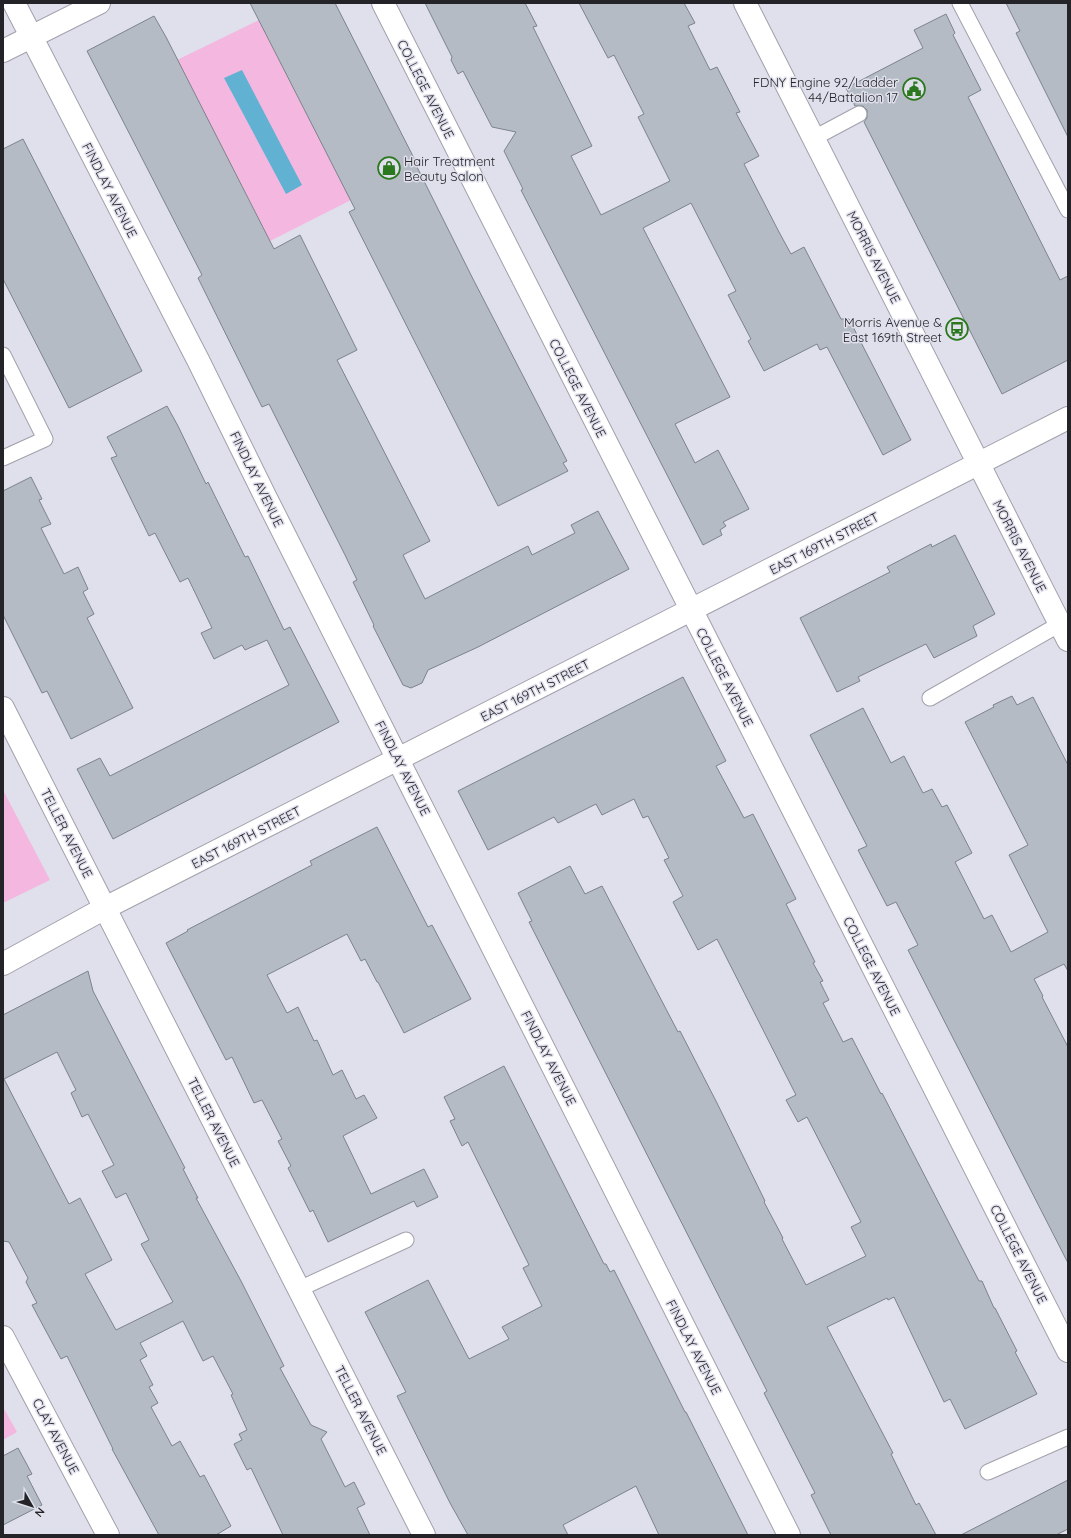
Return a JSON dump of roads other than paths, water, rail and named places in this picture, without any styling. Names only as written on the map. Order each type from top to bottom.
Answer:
[{"type":"street","name":"FINDLAY AVENUE","points":[[14,3],[198,360],[269,505],[789,1535]]},
{"type":"street","points":[[3,52],[99,3]]},
{"type":"street","name":"COLLEGE AVENUE","points":[[383,3],[1068,1351]]},
{"type":"street","name":"MORRIS AVENUE","points":[[745,3],[1064,632]]},
{"type":"street","name":"EAST 169TH STREET","points":[[3,964],[105,908],[1068,418]]},
{"type":"street","name":"TELLER AVENUE","points":[[3,708],[424,1535]]},
{"type":"street","name":"CLAY AVENUE","points":[[3,1337],[108,1535]]},
{"type":"lane","points":[[960,3],[1068,210]]},
{"type":"lane","points":[[814,138],[860,114]]},
{"type":"lane","points":[[3,355],[45,439],[3,458]]},
{"type":"lane","points":[[930,698],[1064,632]]},
{"type":"lane","points":[[299,1289],[406,1240]]},
{"type":"lane","points":[[988,1472],[1068,1437]]},
{"type":"water","points":[[242,70],[302,185],[286,194],[224,78]]},
{"type":"place","name":"FDNY Engine 92/Ladder 44/Battalion 17","points":[[914,89]]},
{"type":"place","name":"Hair Treatment Beauty Salon","points":[[389,168]]},
{"type":"place","name":"Morris Avenue & East 169th Street","points":[[957,329]]}]
